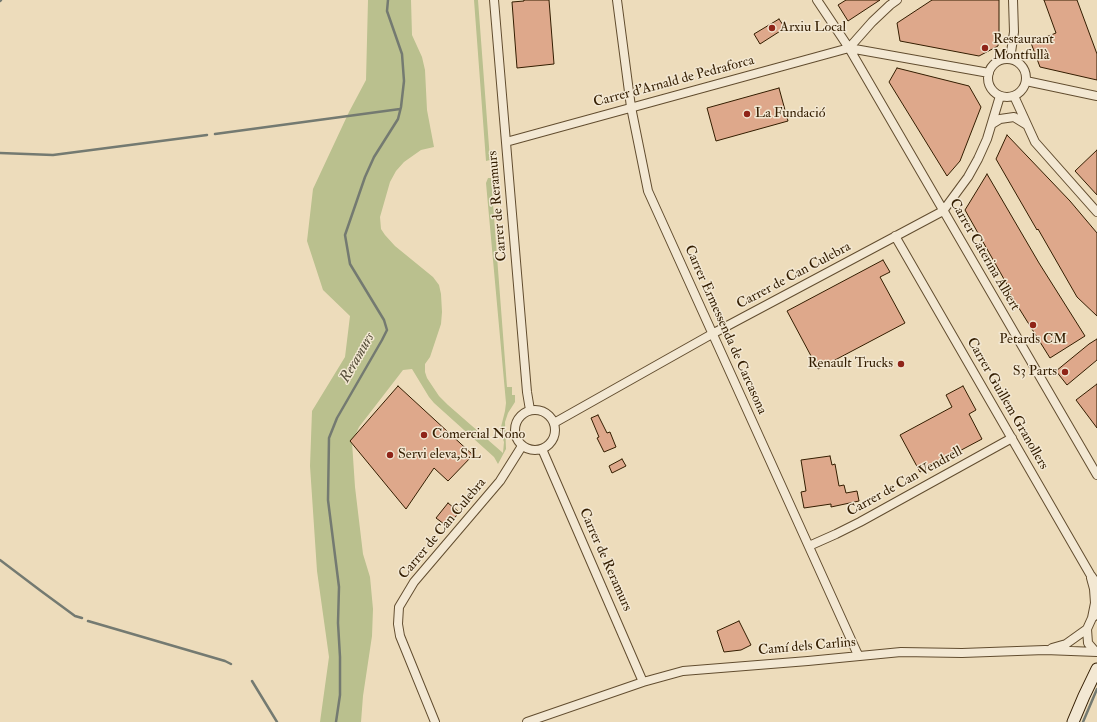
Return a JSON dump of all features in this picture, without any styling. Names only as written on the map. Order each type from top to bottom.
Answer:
[{"type":"street","name":"Carrer de Reramurs","points":[[494,0],[527,392],[530,410]]},
{"type":"street","name":"Carrer Ermessenda de Carcasona","points":[[617,0],[631,107],[648,190],[858,656]]},
{"type":"street","name":"Carrer Caterina Albert","points":[[817,0],[850,48],[1097,476]]},
{"type":"street","points":[[850,48],[872,22],[897,0]]},
{"type":"street","points":[[1010,59],[1014,32],[1013,0]]},
{"type":"street","name":"Carrer d'Arnald de Pedraforca","points":[[506,142],[850,48]]},
{"type":"street","points":[[850,48],[989,73]]},
{"type":"street","points":[[1010,59],[1021,64],[1026,75],[1026,81],[1021,92],[1014,96],[1000,96],[993,91],[989,84],[990,69],[997,62],[1010,59]]},
{"type":"street","points":[[1026,81],[1097,96]]},
{"type":"street","points":[[943,211],[968,177],[978,159],[987,139],[1000,96]]},
{"type":"street","points":[[1014,96],[1035,142],[1097,212]]},
{"type":"street","points":[[992,124],[1000,119],[1014,117],[1020,119],[1029,127]]},
{"type":"street","name":"Carrer de Can Culebra","points":[[554,423],[712,334],[943,211]]},
{"type":"street","name":"Carrer Guillem Granollers","points":[[895,236],[1097,584]]},
{"type":"street","points":[[530,410],[543,411],[550,415],[554,423],[554,436],[548,445],[542,449],[530,450],[522,446],[514,432],[516,420],[521,414],[530,410]]},
{"type":"street","name":"Carrer de Can Vendrell","points":[[808,546],[860,522],[1012,438]]},
{"type":"street","name":"Carrer de Can Culebra","points":[[435,722],[400,636],[398,624],[399,607],[414,582],[500,481],[522,446]]},
{"type":"street","name":"Carrer de Reramurs","points":[[542,449],[644,682]]},
{"type":"street","points":[[1045,650],[1066,644],[1087,629],[1094,616],[1095,603],[1094,589],[1090,574]]},
{"type":"street","points":[[1087,629],[1088,643],[1096,652]]},
{"type":"street","name":"Camí dels Carlins","points":[[527,722],[644,682],[684,671],[901,652],[962,653],[1045,650],[1096,652]]},
{"type":"street","points":[[1073,722],[1097,669]]},
{"type":"green space","points":[[368,0],[411,0],[412,35],[422,57],[425,70],[427,110],[434,147],[421,150],[404,162],[396,171],[390,182],[380,217],[381,229],[385,235],[395,246],[433,277],[439,285],[442,312],[441,324],[430,357],[425,364],[427,378],[439,396],[448,405],[503,453],[504,442],[500,431],[506,403],[486,183],[488,178],[491,178],[507,387],[512,387],[512,395],[515,395],[515,402],[508,413],[505,422],[506,449],[498,464],[494,457],[434,403],[412,369],[403,370],[359,427],[352,442],[355,487],[363,554],[370,577],[373,609],[372,636],[363,696],[361,722],[320,722],[329,657],[317,571],[310,466],[312,411],[345,357],[350,316],[323,290],[307,241],[313,189],[349,112],[366,80]]},
{"type":"green space","points":[[474,0],[478,0],[490,160],[486,161]]},
{"type":"building","points":[[524,0],[549,0],[554,64],[517,68],[512,2]]},
{"type":"building","points":[[846,0],[880,0],[848,21],[838,5]]},
{"type":"building","points":[[932,0],[999,0],[998,46],[979,56],[900,41],[897,23]]},
{"type":"building","points":[[1044,0],[1077,0],[1097,54],[1097,80],[1040,67],[1031,43],[1056,33]]},
{"type":"building","points":[[779,19],[785,28],[760,44],[754,34]]},
{"type":"building","points":[[897,68],[969,86],[981,107],[960,161],[947,176],[889,82]]},
{"type":"building","name":"La Fundació","points":[[779,88],[788,121],[716,141],[707,108]]},
{"type":"building","points":[[1007,135],[1070,201],[1097,233],[1097,316],[1077,297],[996,159]]},
{"type":"building","points":[[1097,150],[1097,195],[1075,171]]},
{"type":"building","points":[[987,174],[1039,263],[1085,336],[1050,358],[1007,289],[1009,288],[965,210]]},
{"type":"building","points":[[883,260],[890,272],[880,277],[905,323],[818,369],[787,311]]},
{"type":"building","points":[[1097,339],[1097,360],[1067,385],[1056,371]]},
{"type":"building","points":[[1097,384],[1097,428],[1076,400]]},
{"type":"building","points":[[398,386],[473,455],[448,481],[434,468],[406,509],[350,441]]},
{"type":"building","points":[[963,386],[976,410],[969,414],[982,439],[920,472],[900,435],[952,407],[946,395]]},
{"type":"building","points":[[598,415],[607,433],[610,432],[616,447],[604,452],[597,438],[599,437],[591,418]]},
{"type":"building","points":[[830,456],[832,465],[835,464],[839,486],[844,485],[846,493],[857,491],[859,501],[831,507],[831,504],[804,508],[801,492],[806,491],[801,460]]},
{"type":"building","points":[[622,459],[626,466],[612,473],[609,466]]},
{"type":"building","points":[[448,503],[459,512],[448,527],[436,518]]},
{"type":"building","points":[[739,621],[751,645],[741,650],[724,652],[717,631]]},
{"type":"waterway","name":"Reramurs","points":[[336,722],[340,695],[338,623],[339,587],[328,500],[329,438],[337,418],[387,330],[384,320],[350,264],[345,235],[365,177],[374,157],[398,119],[401,107],[404,81],[402,54],[387,11],[388,0]]},
{"type":"waterway","points":[[215,134],[400,109]]},
{"type":"waterway","points":[[0,153],[53,155],[207,135]]},
{"type":"waterway","points":[[0,560],[75,616],[82,618]]},
{"type":"waterway","points":[[88,621],[231,664]]},
{"type":"waterway","points":[[252,681],[277,722]]},
{"type":"waterway","points":[[1083,722],[1097,689]]},
{"type":"place","name":"Arxiu Local","points":[[772,28]]},
{"type":"place","name":"Restaurant Montfullà","points":[[985,48]]},
{"type":"place","name":"La Fundació","points":[[747,114]]},
{"type":"place","name":"Petards CM","points":[[1033,325]]},
{"type":"place","name":"Renault Trucks","points":[[901,364]]},
{"type":"place","name":"S3 Parts","points":[[1065,372]]},
{"type":"place","name":"Comercial Nono","points":[[424,435]]},
{"type":"place","name":"Servi eleva,S.L","points":[[390,455]]}]
